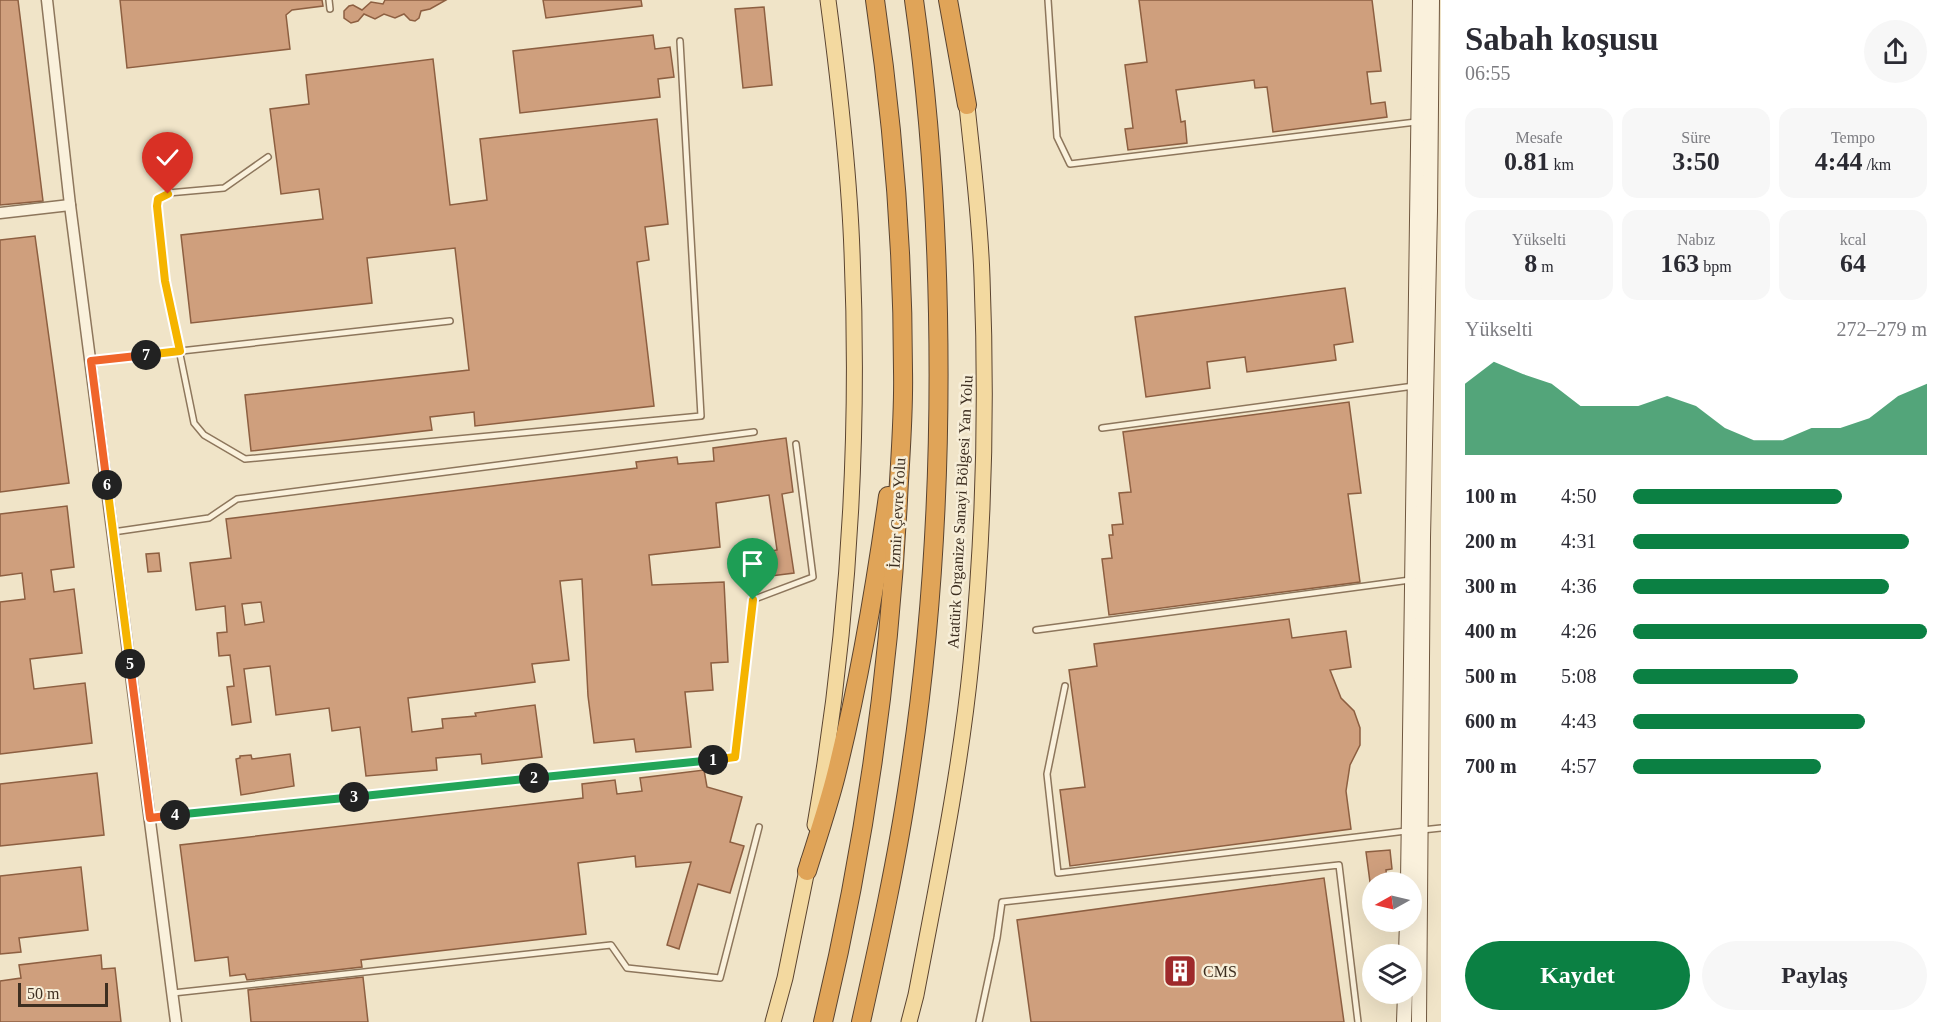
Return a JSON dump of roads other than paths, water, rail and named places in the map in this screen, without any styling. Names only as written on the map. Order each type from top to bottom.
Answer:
[{"type":"highway","name":"İzmir Çevre Yolu","points":[[823,1022],[852,895],[872,772],[892,593],[903,372],[894,167],[875,0]]},
{"type":"highway","points":[[861,1022],[887,902],[909,778],[925,656],[939,452],[936,226],[927,98],[914,0]]},
{"type":"highway","points":[[948,0],[967,105]]},
{"type":"highway","points":[[807,871],[836,777],[874,593],[903,372]]},
{"type":"main road","points":[[774,1022],[807,871],[823,777],[843,620],[853,457],[855,364],[852,251],[845,146],[828,0]]},
{"type":"main road","name":"Atatürk Organize Sanayi Bölgesi Yan Yolu","points":[[909,1022],[955,784],[971,663],[979,560],[984,430],[982,274],[956,0]]},
{"type":"street","points":[[47,0],[70,205],[176,1022]]},
{"type":"street","points":[[1419,1022],[1412,579],[1420,0]]},
{"type":"street","points":[[1409,872],[1415,830],[1423,537],[1436,211],[1432,0]]},
{"type":"street","points":[[0,213],[70,205]]},
{"type":"street","points":[[1404,1022],[1405,1004]]},
{"type":"lane","points":[[329,0],[330,9]]},
{"type":"lane","points":[[1048,0],[1056,137],[1070,164],[1418,122]]},
{"type":"lane","points":[[268,157],[224,188],[168,194],[158,199],[165,281],[194,423],[204,435],[245,459],[701,416],[680,41]]},
{"type":"lane","points":[[91,361],[450,321]]},
{"type":"lane","points":[[1102,428],[1414,386]]},
{"type":"lane","points":[[113,532],[209,518],[237,500],[754,432]]},
{"type":"lane","points":[[150,818],[735,757],[753,600],[813,577],[796,444]]},
{"type":"lane","points":[[1036,630],[1412,579]]},
{"type":"lane","points":[[1065,686],[1047,774],[1058,873],[1441,828]]},
{"type":"lane","points":[[173,993],[611,945],[627,968],[720,978],[759,827]]},
{"type":"lane","points":[[979,1022],[997,938],[1002,902],[1339,865],[1358,1022]]},
{"type":"place","name":"CMS","points":[[1180,971]]}]
